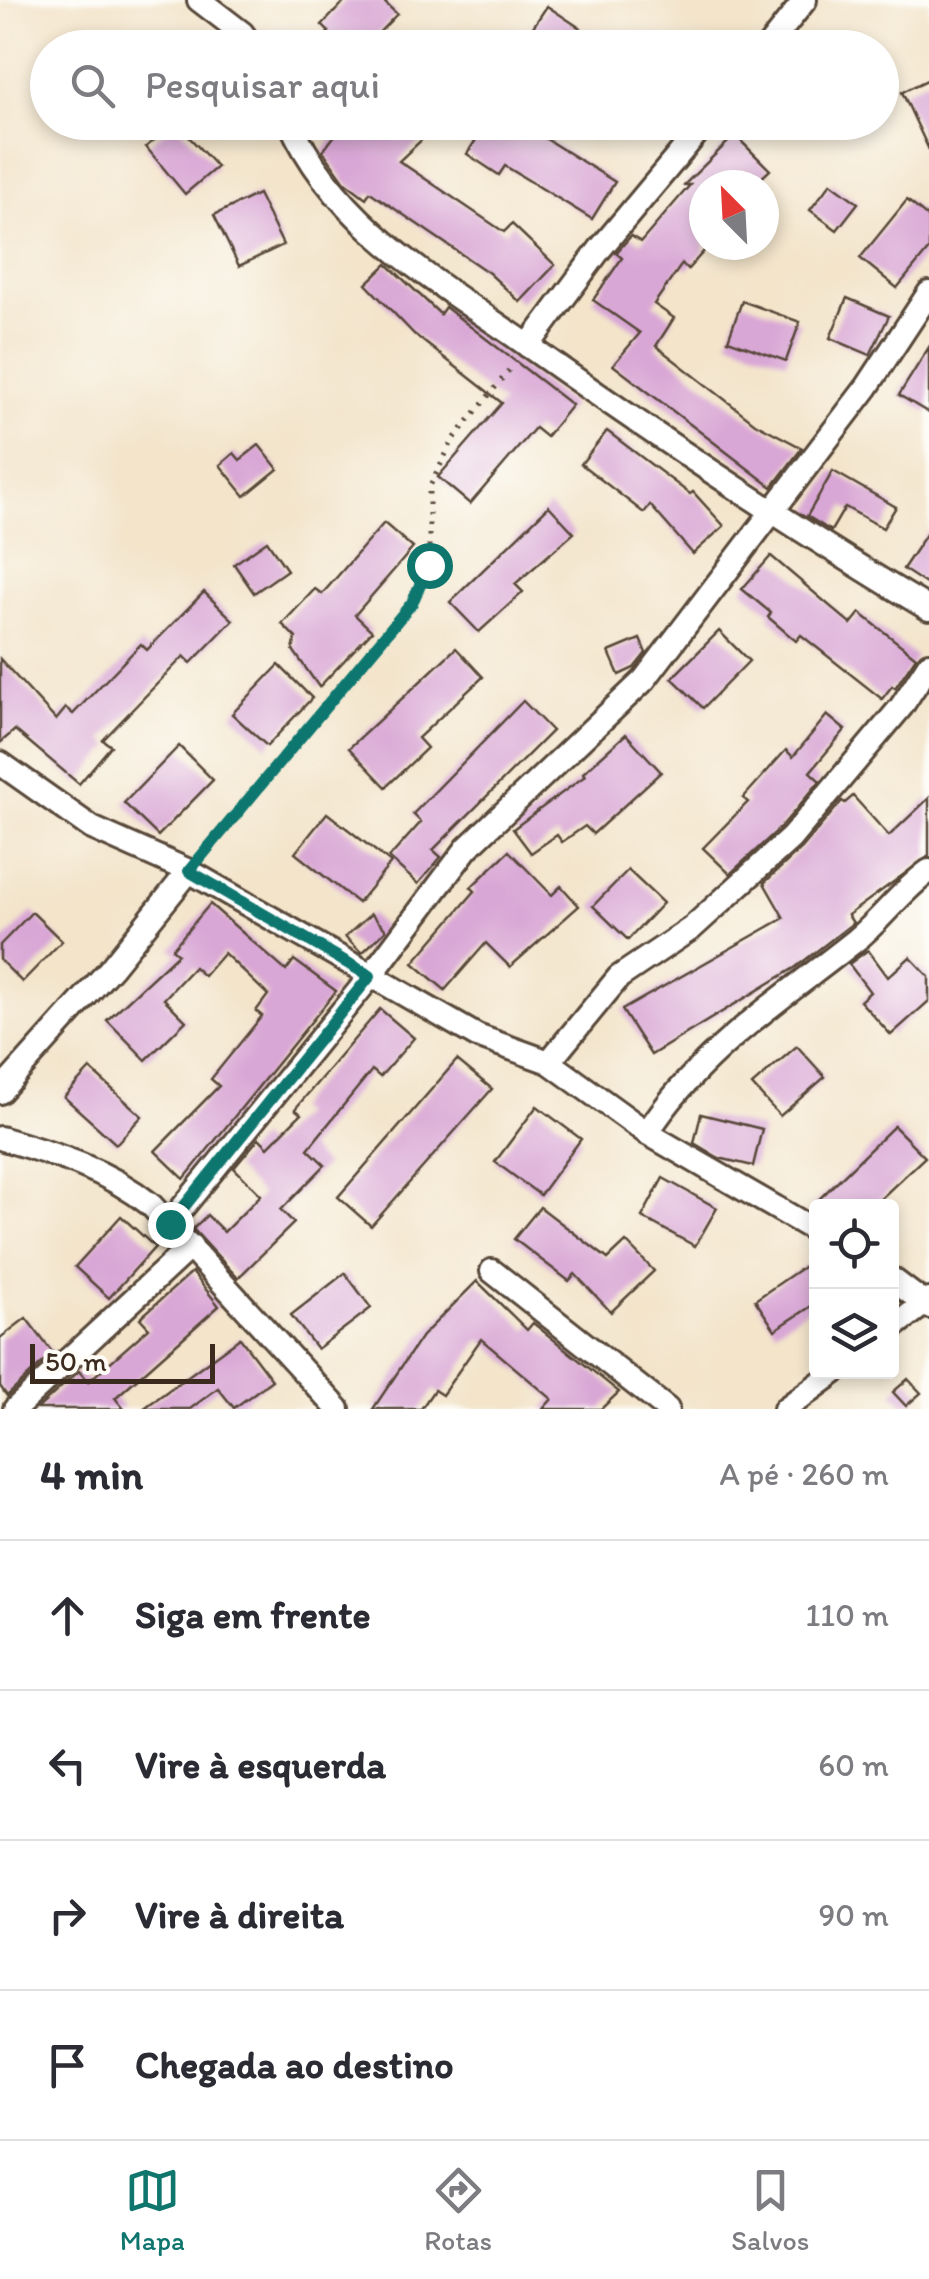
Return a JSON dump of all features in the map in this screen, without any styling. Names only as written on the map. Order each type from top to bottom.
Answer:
[{"type":"street","points":[[199,0],[238,30]]},
{"type":"street","points":[[782,30],[806,0]]},
{"type":"street","points":[[299,140],[316,172],[341,202],[415,267],[770,513],[929,610]]},
{"type":"street","points":[[528,346],[600,249],[691,140]]},
{"type":"street","points":[[170,1224],[494,819],[592,734],[644,680],[868,388],[929,293]]},
{"type":"street","points":[[549,1062],[619,977],[692,928],[792,838],[901,707],[929,664]]},
{"type":"street","points":[[0,764],[92,828],[189,871],[477,1036],[549,1062],[647,1133],[809,1227]]},
{"type":"street","points":[[0,1092],[111,968],[189,871]]},
{"type":"street","points":[[647,1133],[697,1069],[754,1016],[860,936],[908,886],[929,871]]},
{"type":"street","points":[[0,1138],[125,1184],[191,1246],[338,1409]]},
{"type":"street","points":[[15,1409],[191,1246]]},
{"type":"street","points":[[492,1271],[666,1409]]},
{"type":"street","points":[[899,1284],[927,1303],[899,1323]]},
{"type":"street","points":[[786,1409],[826,1379]]},
{"type":"path","points":[[189,871],[412,603],[429,565],[429,488],[454,440],[528,346]]},
{"type":"building","points":[[346,0],[382,0],[397,14],[381,30],[327,30],[322,25]]},
{"type":"building","points":[[547,6],[583,30],[531,30]]},
{"type":"building","points":[[929,79],[929,150],[902,92]]},
{"type":"building","points":[[154,140],[192,140],[217,167],[185,194],[146,147]]},
{"type":"building","points":[[331,140],[422,140],[399,161],[504,232],[512,224],[555,265],[520,302],[489,273],[370,192],[366,198],[345,182],[323,151]]},
{"type":"building","points":[[476,140],[548,140],[615,182],[592,219],[505,166],[499,175],[467,154]]},
{"type":"building","points":[[730,140],[740,140],[770,170],[699,170]]},
{"type":"building","points":[[831,183],[858,203],[837,230],[810,210]]},
{"type":"building","points":[[689,186],[689,260],[696,260],[688,269],[682,264],[654,304],[674,318],[656,346],[755,423],[802,448],[772,487],[613,365],[640,333],[593,300],[622,258],[616,253],[631,236],[641,242]]},
{"type":"building","points":[[258,194],[283,245],[239,266],[214,215]]},
{"type":"building","points":[[907,200],[929,218],[929,249],[897,288],[860,258]]},
{"type":"building","points":[[387,264],[440,314],[445,307],[572,405],[546,437],[535,428],[470,504],[438,477],[502,403],[414,334],[366,284]]},
{"type":"building","points":[[847,298],[889,316],[870,355],[830,338]]},
{"type":"building","points":[[742,301],[800,322],[786,361],[728,340]]},
{"type":"building","points":[[929,347],[929,413],[899,395]]},
{"type":"building","points":[[607,431],[690,494],[693,492],[724,526],[693,554],[650,505],[644,513],[581,464]]},
{"type":"building","points":[[259,445],[278,469],[245,496],[220,465],[234,453],[240,460]]},
{"type":"building","points":[[833,471],[896,507],[883,528],[845,507],[831,531],[807,516]]},
{"type":"building","points":[[549,506],[574,533],[515,584],[523,592],[479,632],[450,602]]},
{"type":"building","points":[[384,523],[413,548],[355,615],[372,631],[319,687],[293,650],[296,638],[282,624],[315,589],[322,594]]},
{"type":"building","points":[[929,530],[929,586],[903,569]]},
{"type":"building","points":[[267,541],[287,570],[254,593],[234,564]]},
{"type":"building","points":[[771,556],[851,624],[860,613],[916,657],[895,688],[892,686],[882,699],[801,635],[796,641],[768,617],[771,613],[742,589]]},
{"type":"building","points":[[204,592],[233,620],[191,663],[184,656],[103,740],[111,746],[79,784],[15,730],[0,743],[0,659],[56,720],[66,708],[73,714],[141,644],[147,650]]},
{"type":"building","points":[[719,631],[749,661],[703,708],[672,678]]},
{"type":"building","points":[[640,639],[646,653],[634,668],[619,675],[609,652]]},
{"type":"building","points":[[456,648],[483,677],[418,738],[427,748],[386,787],[349,748]]},
{"type":"building","points":[[279,665],[312,698],[267,746],[232,714]]},
{"type":"building","points":[[523,701],[552,731],[433,850],[441,857],[418,884],[389,858],[421,822],[413,814]]},
{"type":"building","points":[[827,715],[845,730],[810,772],[820,781],[780,828],[730,874],[703,848],[748,802],[743,798],[786,750],[793,757]]},
{"type":"building","points":[[626,734],[661,772],[593,834],[585,826],[562,842],[557,835],[531,853],[513,829],[585,776],[583,773]]},
{"type":"building","points":[[179,746],[213,780],[158,836],[124,803]]},
{"type":"building","points":[[853,796],[889,836],[929,798],[929,856],[848,915],[853,923],[796,967],[651,1055],[622,1010],[784,918],[764,883],[802,848],[842,801],[845,803]]},
{"type":"building","points":[[327,813],[391,863],[358,903],[295,853]]},
{"type":"building","points":[[509,851],[552,895],[561,886],[579,906],[510,967],[486,943],[445,990],[413,963],[475,891],[471,887]]},
{"type":"building","points":[[628,870],[663,903],[628,940],[593,906]]},
{"type":"building","points":[[210,904],[286,971],[294,960],[336,991],[184,1179],[155,1151],[219,1086],[211,1079],[262,1016],[256,1011],[268,995],[224,953],[204,976],[194,967],[164,999],[186,1021],[146,1060],[107,1020],[178,954],[172,949]]},
{"type":"building","points":[[32,912],[62,941],[22,982],[0,960],[0,945]]},
{"type":"building","points":[[371,914],[386,930],[362,953],[345,937]]},
{"type":"building","points":[[868,950],[888,977],[910,957],[929,977],[929,1001],[891,1035],[860,1001],[870,992],[849,964]]},
{"type":"building","points":[[380,1009],[414,1038],[380,1077],[372,1070],[308,1149],[325,1165],[281,1210],[294,1223],[238,1278],[193,1229],[207,1215],[224,1232],[261,1195],[234,1168],[259,1138],[268,1147],[301,1114],[295,1109]]},
{"type":"building","points":[[797,1046],[825,1077],[780,1116],[752,1085]]},
{"type":"building","points":[[457,1060],[492,1089],[371,1226],[338,1197]]},
{"type":"building","points":[[90,1069],[142,1116],[116,1144],[64,1097]]},
{"type":"building","points":[[537,1106],[581,1139],[540,1195],[495,1162]]},
{"type":"building","points":[[701,1114],[762,1129],[753,1166],[719,1158],[694,1143]]},
{"type":"building","points":[[894,1126],[925,1157],[880,1199],[819,1199]]},
{"type":"building","points":[[663,1178],[717,1208],[695,1246],[642,1217]]},
{"type":"building","points":[[540,1207],[608,1259],[626,1242],[654,1271],[611,1312],[575,1274],[569,1281],[514,1239]]},
{"type":"building","points":[[121,1216],[155,1247],[109,1298],[75,1267]]},
{"type":"building","points":[[809,1263],[809,1308],[775,1330],[755,1300]]},
{"type":"building","points":[[192,1272],[219,1306],[115,1398],[124,1409],[37,1409],[79,1371],[88,1382],[149,1328],[140,1318]]},
{"type":"building","points":[[345,1273],[371,1308],[317,1349],[291,1315]]},
{"type":"building","points":[[477,1281],[527,1330],[533,1323],[619,1392],[601,1409],[543,1409],[552,1399],[481,1339],[442,1395],[434,1390],[421,1409],[373,1409],[422,1336]]},
{"type":"building","points":[[26,1318],[53,1353],[7,1396],[0,1386],[0,1338]]},
{"type":"building","points":[[240,1338],[272,1380],[234,1408],[218,1388],[190,1409],[143,1409]]},
{"type":"building","points":[[908,1379],[921,1393],[906,1406],[893,1392]]},
{"type":"route","points":[[170,1224],[370,976],[189,871],[412,603],[429,565]]}]
